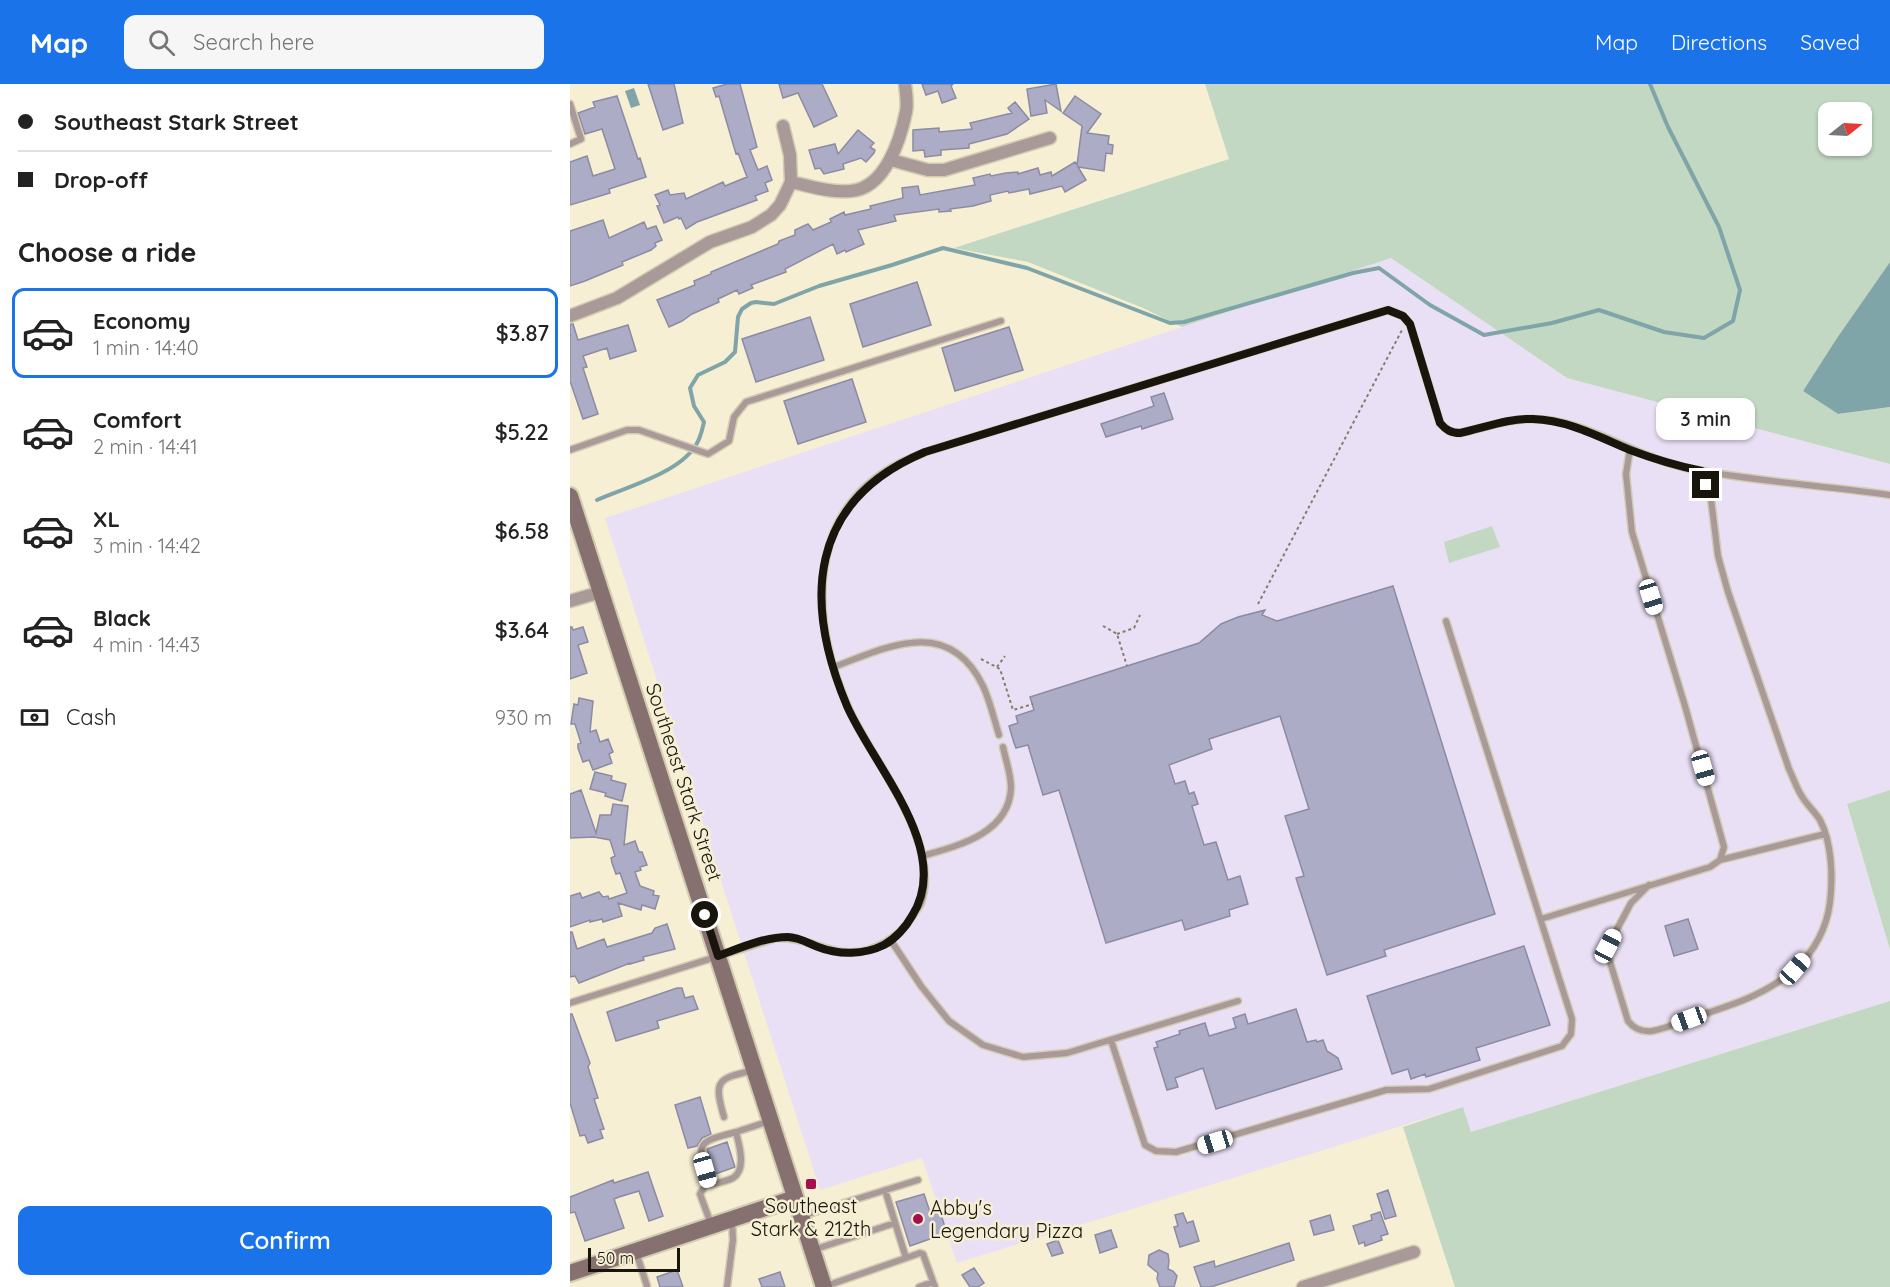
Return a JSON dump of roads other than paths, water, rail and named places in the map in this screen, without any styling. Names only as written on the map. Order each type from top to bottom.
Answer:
[{"type":"main road","name":"Southeast Stark Street","points":[[570,496],[824,1287]]},
{"type":"main road","points":[[570,1273],[795,1198]]},
{"type":"street","points":[[791,182],[829,191],[853,191],[873,182],[891,160],[906,110],[905,84]]},
{"type":"street","points":[[570,316],[617,298],[710,242],[762,222],[780,205],[791,182],[790,155],[783,126]]},
{"type":"street","points":[[891,160],[928,170],[944,170],[1050,138]]},
{"type":"street","points":[[570,601],[601,592]]},
{"type":"street","points":[[1303,1287],[1414,1252]]},
{"type":"lane","points":[[570,104],[581,139],[570,144]]},
{"type":"lane","points":[[570,1003],[776,938],[790,937],[831,951],[849,954],[885,944],[907,925],[920,904],[924,886],[922,856],[915,832],[904,809],[848,707],[834,666],[821,601],[826,553],[840,522],[860,493],[879,476],[900,463],[925,452],[1379,312],[1395,311],[1410,324],[1440,423],[1452,433],[1508,421],[1533,419],[1561,422],[1653,458],[1702,471],[1890,495]]},
{"type":"lane","points":[[570,450],[627,430],[639,430],[708,454],[729,441],[734,417],[746,402],[1000,321]]},
{"type":"lane","points":[[1630,449],[1626,474],[1632,532],[1721,831],[1724,847],[1720,860]]},
{"type":"lane","points":[[1649,885],[1631,903],[1607,952],[1628,1021],[1633,1027],[1642,1030],[1653,1031],[1755,996],[1777,983],[1795,969],[1813,949],[1822,932],[1830,903],[1830,871],[1825,834],[1818,818],[1801,796],[1789,769],[1728,592],[1718,556],[1711,499],[1702,471]]},
{"type":"lane","points":[[1111,1040],[1144,1145],[1156,1151],[1176,1152],[1386,1090],[1429,1089],[1562,1046],[1571,1034],[1572,1019],[1446,621]]},
{"type":"lane","points":[[834,666],[906,642],[922,640],[938,644],[952,650],[965,660],[977,675],[999,735]]},
{"type":"lane","points":[[922,856],[963,845],[982,835],[997,822],[1006,808],[1011,789],[1003,747]]},
{"type":"lane","points":[[1541,919],[1710,867],[1720,860],[1825,834]]},
{"type":"lane","points":[[890,939],[921,986],[949,1021],[983,1045],[1023,1057],[1067,1053],[1238,1001]]},
{"type":"lane","points":[[724,1117],[718,1098],[723,1078],[754,1070]]},
{"type":"lane","points":[[710,1185],[701,1154],[702,1145],[707,1140],[771,1121]]},
{"type":"lane","points":[[712,1226],[700,1194],[705,1186],[732,1178],[737,1173],[741,1164],[736,1132]]},
{"type":"lane","points":[[801,1216],[918,1180]]},
{"type":"lane","points":[[885,1190],[906,1258]]},
{"type":"lane","points":[[727,1287],[733,1240],[732,1219]]},
{"type":"lane","points":[[812,1250],[895,1223]]},
{"type":"lane","points":[[636,1251],[647,1286]]},
{"type":"lane","points":[[824,1287],[920,1253],[923,1254],[934,1285],[919,1287]]},
{"type":"water","points":[[634,88],[640,105],[631,108],[625,91]]},
{"type":"water","points":[[1890,262],[1890,407],[1838,414],[1803,391]]},
{"type":"waterway","points":[[597,500],[678,464],[696,445],[704,422],[694,406],[690,388],[698,375],[725,362],[735,352],[738,317],[742,309],[756,302],[774,304],[819,286],[943,248],[1027,268],[1170,323],[1184,322],[1353,273],[1379,268],[1430,305],[1484,335],[1552,323],[1599,310],[1664,332],[1704,338],[1733,321],[1740,290],[1719,227],[1668,127],[1650,84]]},
{"type":"place","name":"Southeast Stark & 212th","points":[[811,1184]]},
{"type":"place","name":"Abby's Legendary Pizza","points":[[918,1219]]}]
